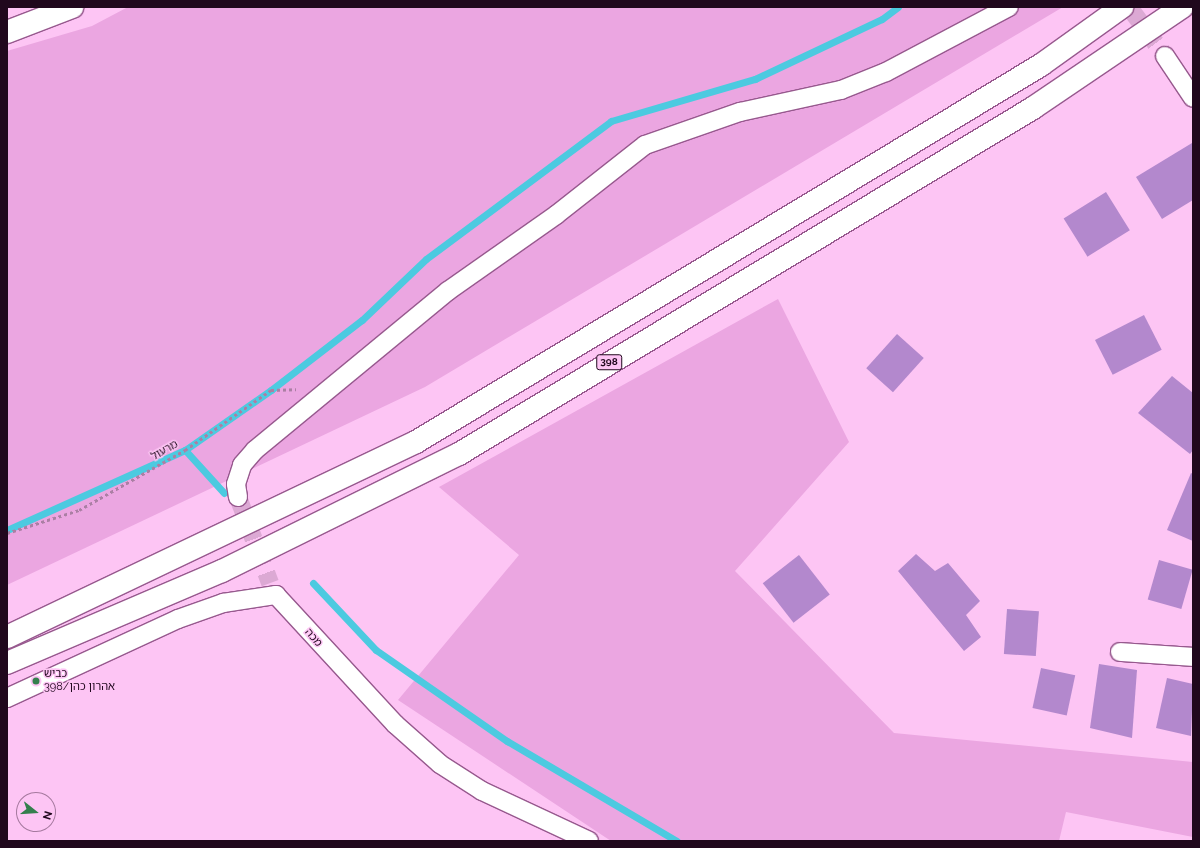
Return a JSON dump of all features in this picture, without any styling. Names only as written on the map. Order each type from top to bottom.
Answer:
[{"type":"main road","points":[[7,32],[72,7]]},
{"type":"main road","points":[[7,637],[416,442],[1041,65],[1122,7]]},
{"type":"main road","name":"398","points":[[7,663],[222,571],[459,454],[969,147],[1119,52],[1182,7]]},
{"type":"street","points":[[238,497],[236,484],[242,465],[328,388],[448,291],[556,215],[645,145],[740,112],[841,90],[886,72],[1009,7]]},
{"type":"street","points":[[1165,56],[1190,89]]},
{"type":"street","name":"מכה","points":[[7,698],[178,619],[223,603],[273,589],[395,724],[440,764],[482,791],[589,841]]},
{"type":"street","points":[[1120,652],[1193,657]]},
{"type":"path","name":"מרעול","points":[[7,533],[79,510],[185,450],[271,390],[328,388]]},
{"type":"shaded area","points":[[128,7],[1063,7],[425,387],[7,585],[7,51],[92,26]]},
{"type":"shaded area","points":[[778,299],[849,442],[735,571],[894,733],[1193,762],[1193,837],[1066,812],[1059,841],[611,841],[398,700],[519,555],[439,487]]},
{"type":"building","points":[[1192,143],[1193,200],[1162,219],[1136,177]]},
{"type":"building","points":[[1106,192],[1130,230],[1087,257],[1064,218]]},
{"type":"building","points":[[1144,315],[1162,350],[1113,375],[1095,340]]},
{"type":"building","points":[[897,334],[924,358],[893,392],[866,368]]},
{"type":"building","points":[[1172,376],[1193,393],[1193,450],[1190,454],[1138,413]]},
{"type":"building","points":[[1191,473],[1193,474],[1193,541],[1167,530]]},
{"type":"building","points":[[916,554],[935,571],[948,563],[980,601],[966,615],[981,637],[964,651],[898,571]]},
{"type":"building","points":[[799,555],[830,594],[794,623],[763,583]]},
{"type":"building","points":[[1159,560],[1193,570],[1181,609],[1148,599]]},
{"type":"building","points":[[1007,609],[1039,611],[1036,656],[1004,654]]},
{"type":"building","points":[[1099,664],[1137,670],[1132,738],[1090,728]]},
{"type":"building","points":[[1041,668],[1075,675],[1067,715],[1032,708]]},
{"type":"building","points":[[1167,678],[1193,684],[1191,736],[1156,728]]},
{"type":"waterway","points":[[7,530],[185,450],[271,390],[362,320],[426,259],[611,121],[755,79],[882,19],[898,7]]},
{"type":"waterway","points":[[185,450],[224,493]]},
{"type":"waterway","points":[[313,583],[376,650],[507,741],[677,841]]},
{"type":"tunnel","points":[[1129,7],[1165,56]]},
{"type":"tunnel","points":[[238,497],[270,583]]},
{"type":"place","name":"כביש 398/אהרון כהן","points":[[36,681]]}]
